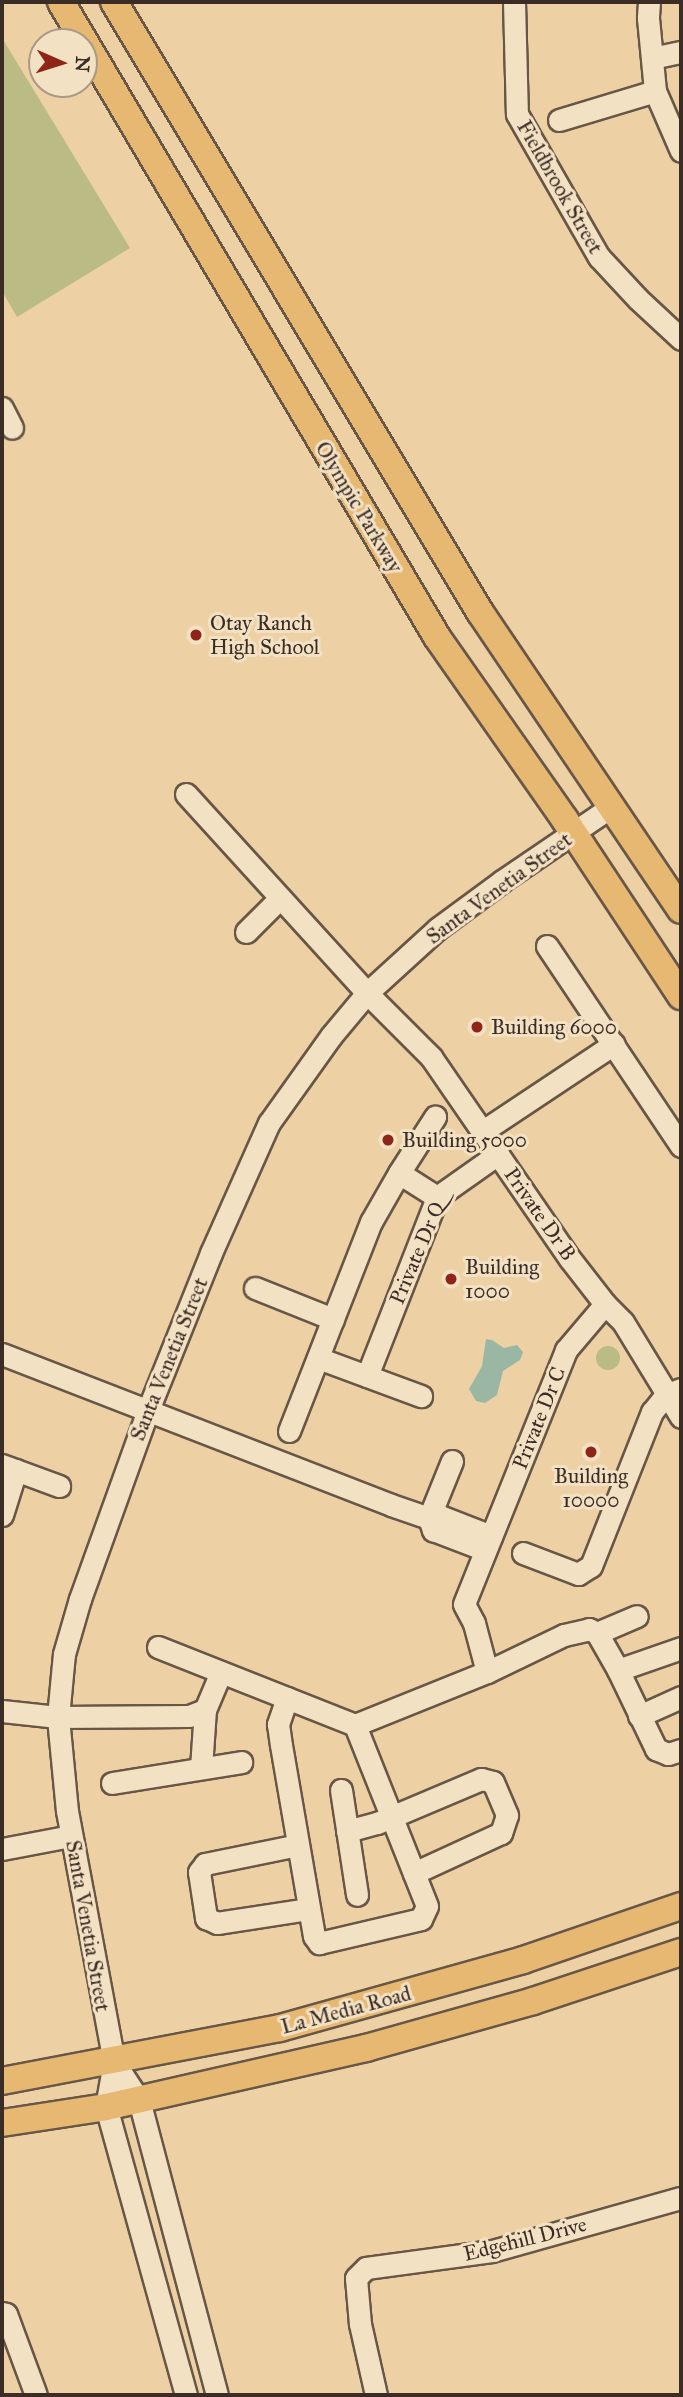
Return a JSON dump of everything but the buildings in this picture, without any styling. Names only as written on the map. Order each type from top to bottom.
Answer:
[{"type":"main road","name":"Olympic Parkway","points":[[61,2],[437,637],[574,833],[681,996]]},
{"type":"main road","points":[[114,2],[480,612],[681,910]]},
{"type":"main road","name":"La Media Road","points":[[2,2081],[114,2062],[280,2028],[523,1960],[681,1906]]},
{"type":"main road","name":"La Media Road","points":[[2,2123],[106,2107],[366,2048],[533,2001],[681,1952]]},
{"type":"street","name":"Fieldbrook Street","points":[[514,2],[517,114],[599,257],[638,299],[681,339]]},
{"type":"street","points":[[649,2],[655,91],[681,151]]},
{"type":"street","points":[[652,58],[681,52]]},
{"type":"street","points":[[559,120],[655,91]]},
{"type":"street","points":[[2,408],[12,428]]},
{"type":"street","name":"Private Dr B","points":[[187,794],[367,993],[431,1057],[605,1304],[623,1322],[674,1392],[681,1417]]},
{"type":"street","name":"Santa Venetia Street","points":[[186,2395],[106,2107],[114,2062],[71,1836],[58,1717],[64,1654],[148,1410],[211,1253],[270,1123],[331,1036],[367,993],[437,929],[611,807]]},
{"type":"street","points":[[246,932],[280,898]]},
{"type":"street","points":[[547,946],[681,1146]]},
{"type":"street","points":[[483,1131],[614,1044]]},
{"type":"street","points":[[289,1431],[371,1222],[435,1117]]},
{"type":"street","name":"Private Dr Q","points":[[367,1376],[438,1197],[498,1154]]},
{"type":"street","points":[[400,1173],[438,1197]]},
{"type":"street","points":[[255,1289],[333,1319]]},
{"type":"street","name":"Private Dr C","points":[[486,1672],[474,1623],[464,1604],[566,1350],[605,1304]]},
{"type":"street","points":[[2,1354],[429,1518],[440,1516],[488,1543]]},
{"type":"street","points":[[318,1358],[421,1396]]},
{"type":"street","points":[[523,1553],[578,1574],[591,1566],[652,1412],[674,1392]]},
{"type":"street","points":[[429,1518],[452,1461]]},
{"type":"street","points":[[2,1515],[9,1467],[59,1486]]},
{"type":"street","points":[[158,1647],[355,1725],[486,1672],[564,1635],[579,1630],[597,1633],[637,1616]]},
{"type":"street","points":[[597,1633],[656,1749],[668,1754],[681,1750]]},
{"type":"street","points":[[618,1670],[681,1648]]},
{"type":"street","points":[[201,1768],[205,1710],[221,1672]]},
{"type":"street","points":[[639,1716],[681,1697]]},
{"type":"street","points":[[287,1698],[278,1724],[314,1936],[319,1943],[421,1919],[426,1906],[355,1725]]},
{"type":"street","points":[[2,1711],[58,1717],[110,1717],[189,1716],[205,1710]]},
{"type":"street","points":[[113,1783],[241,1762]]},
{"type":"street","points":[[347,1831],[377,1823],[481,1779],[493,1782],[507,1815],[501,1833],[414,1873]]},
{"type":"street","points":[[341,1790],[357,1895]]},
{"type":"street","points":[[2,1849],[71,1836]]},
{"type":"street","points":[[298,1845],[205,1864],[199,1872],[206,1918],[217,1923],[309,1909]]},
{"type":"street","name":"Santa Venetia Street","points":[[114,2062],[139,2100],[217,2395]]},
{"type":"street","name":"Edgehill Drive","points":[[376,2395],[360,2324],[356,2278],[366,2268],[492,2251],[681,2198]]},
{"type":"street","points":[[2,2313],[6,2314],[36,2395]]},
{"type":"green space","points":[[2,38],[28,81],[28,98],[39,98],[130,248],[17,317],[2,291]]},
{"type":"green space","points":[[608,1346],[619,1353],[620,1358],[613,1369],[608,1370],[597,1363],[596,1358],[603,1347]]},
{"type":"shaded area","points":[[486,1339],[504,1348],[517,1345],[523,1352],[520,1360],[503,1371],[497,1395],[485,1403],[476,1401],[469,1389],[482,1366]]},
{"type":"place","name":"Otay Ranch High School","points":[[196,635]]},
{"type":"place","name":"Building 6000","points":[[477,1027]]},
{"type":"place","name":"Building 5000","points":[[388,1140]]},
{"type":"place","name":"Building 1000","points":[[451,1279]]},
{"type":"place","name":"Building 10000","points":[[591,1452]]}]
